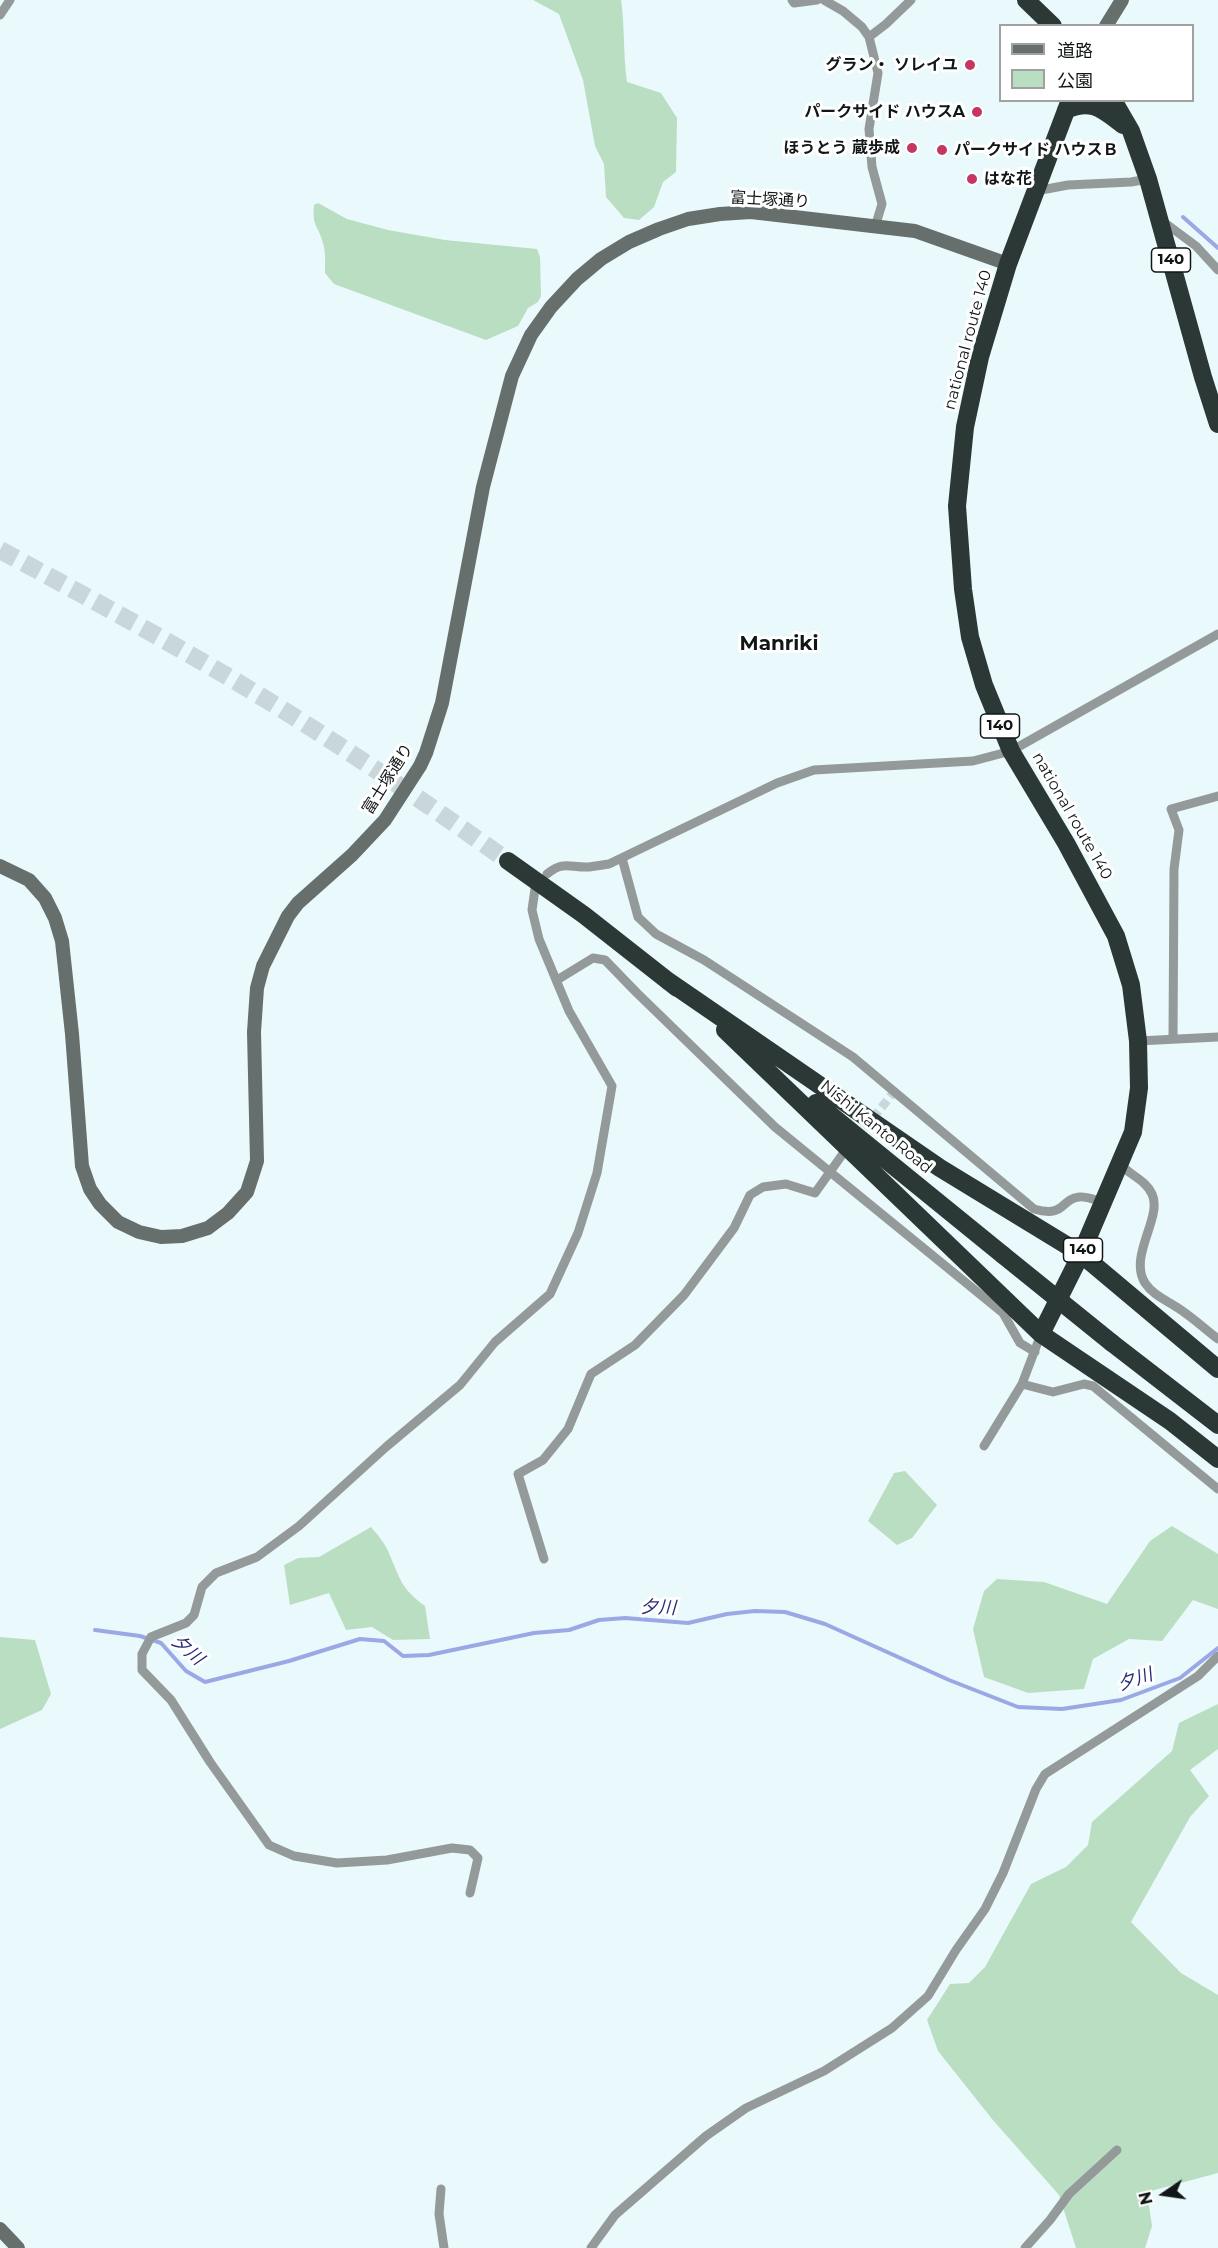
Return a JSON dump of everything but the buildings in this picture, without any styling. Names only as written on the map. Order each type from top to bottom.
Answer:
[{"type":"highway","points":[[1026,0],[1054,24]]},
{"type":"highway","name":"140","points":[[1114,102],[1131,131],[1148,179],[1218,424]]},
{"type":"highway","points":[[1068,105],[1093,105],[1131,131]]},
{"type":"highway","name":"national route 140","points":[[1041,1334],[1081,1254],[1133,1132],[1139,1088],[1138,1041],[1131,985],[1116,936],[1055,823],[1011,751],[984,685],[970,637],[963,589],[957,507],[964,439],[980,357],[1008,264],[1068,105]]},
{"type":"highway","name":"Nishi Kanto Road","points":[[508,861],[584,915],[668,981],[723,1029],[1218,1425]]},
{"type":"highway","points":[[668,981],[940,1168],[1081,1254],[1218,1370]]},
{"type":"highway","points":[[723,1029],[1041,1334],[1170,1421],[1218,1458]]},
{"type":"street","points":[[0,15],[10,0]]},
{"type":"street","points":[[792,0],[794,3],[817,0]]},
{"type":"street","points":[[824,0],[862,27],[869,37],[878,73],[869,129],[872,167],[882,204],[874,227]]},
{"type":"street","points":[[869,37],[911,0]]},
{"type":"street","points":[[1107,24],[1122,0]]},
{"type":"street","points":[[1036,191],[1068,185],[1148,179]]},
{"type":"street","name":"富士塚通り","points":[[0,867],[28,880],[45,898],[55,918],[62,941],[82,1166],[90,1189],[100,1204],[118,1222],[139,1232],[161,1237],[182,1236],[208,1228],[228,1213],[247,1192],[257,1161],[255,1009],[262,966],[288,916],[298,903],[352,855],[386,820],[426,753],[442,703],[483,487],[512,376],[537,326],[577,279],[601,259],[659,229],[688,219],[720,214],[751,212],[915,231],[1008,264]]},
{"type":"street","points":[[1160,219],[1196,246],[1218,270]]},
{"type":"street","points":[[547,874],[556,866],[570,864],[587,867],[609,864],[777,783],[814,770],[973,761],[1011,751],[1218,634]]},
{"type":"street","points":[[1173,1038],[1174,869],[1179,830],[1171,809],[1218,796]]},
{"type":"street","points":[[622,858],[638,917],[656,934],[704,960],[853,1057],[1034,1209],[1045,1212],[1055,1211],[1064,1207],[1073,1198],[1081,1196],[1102,1202]]},
{"type":"street","points":[[470,1893],[478,1858],[470,1850],[452,1848],[387,1860],[337,1863],[294,1856],[269,1845],[210,1762],[171,1700],[142,1670],[142,1654],[151,1637],[186,1623],[194,1615],[202,1587],[216,1573],[257,1557],[299,1526],[386,1447],[460,1385],[495,1342],[550,1294],[578,1233],[597,1173],[612,1086],[568,1011],[538,939],[532,910],[534,889]]},
{"type":"street","points":[[557,980],[593,958],[605,960],[775,1127],[1003,1312],[1020,1343],[1035,1352]]},
{"type":"street","points":[[1138,1041],[1218,1037]]},
{"type":"street","points":[[544,1559],[518,1474],[543,1460],[568,1429],[591,1374],[635,1345],[684,1296],[734,1228],[750,1195],[764,1187],[786,1184],[815,1193],[842,1155]]},
{"type":"street","points":[[1119,1163],[1128,1173],[1134,1175],[1148,1187],[1155,1205],[1142,1254],[1140,1269],[1143,1281],[1151,1292],[1179,1308],[1218,1339]]},
{"type":"street","points":[[984,1446],[1022,1384],[1041,1334]]},
{"type":"street","points":[[1022,1384],[1053,1392],[1084,1384],[1093,1386],[1218,1489]]},
{"type":"street","points":[[591,2248],[615,2215],[706,2136],[746,2108],[824,2071],[892,2028],[928,1996],[985,1909],[1004,1873],[1036,1790],[1045,1774],[1198,1676],[1218,1656]]},
{"type":"street","points":[[1025,2248],[1069,2194],[1117,2150]]},
{"type":"street","points":[[441,2189],[439,2214],[444,2248]]},
{"type":"street","points":[[0,2229],[18,2248]]},
{"type":"green space","points":[[533,0],[621,0],[627,82],[661,93],[677,118],[676,172],[663,182],[654,207],[639,220],[624,218],[606,197],[604,164],[595,146],[583,80],[559,14]]},
{"type":"green space","points":[[318,203],[347,219],[388,230],[445,240],[537,249],[540,257],[541,296],[538,302],[528,308],[518,326],[486,340],[334,284],[325,273],[324,247],[314,212],[314,205]]},
{"type":"green space","points":[[905,1471],[937,1505],[912,1538],[897,1545],[868,1521],[894,1473]]},
{"type":"green space","points":[[1172,1526],[1218,1554],[1218,1609],[1193,1600],[1162,1641],[1129,1639],[1093,1659],[1084,1689],[1028,1693],[984,1677],[973,1629],[984,1591],[997,1579],[1044,1582],[1107,1604],[1150,1541]]},
{"type":"green space","points":[[371,1527],[386,1548],[405,1588],[425,1606],[430,1639],[393,1640],[372,1627],[346,1630],[329,1593],[290,1605],[284,1565],[298,1558],[319,1557]]},
{"type":"green space","points":[[0,1637],[35,1640],[51,1694],[42,1710],[0,1729]]},
{"type":"green space","points":[[1218,1704],[1218,1749],[1190,1770],[1209,1796],[1190,1817],[1131,1922],[1181,1973],[1218,1995],[1218,2173],[1147,2192],[1152,2226],[1145,2248],[1076,2248],[1059,2195],[992,2119],[938,2051],[927,2020],[950,1984],[969,1983],[985,1967],[1031,1884],[1066,1867],[1088,1845],[1092,1822],[1172,1751],[1179,1723]]},
{"type":"waterway","points":[[1183,217],[1218,248]]},
{"type":"waterway","name":"夕川","points":[[95,1630],[140,1636],[161,1643],[186,1671],[205,1682],[289,1661],[360,1639],[384,1641],[403,1656],[429,1655],[534,1633],[569,1630],[599,1620],[625,1618],[688,1623],[727,1614],[755,1611],[785,1612],[825,1624],[949,1680],[1018,1707],[1062,1709],[1121,1700],[1180,1678],[1218,1648]]},
{"type":"tunnel","points":[[0,550],[152,633],[276,706],[377,771],[508,861]]},
{"type":"tunnel","points":[[856,1139],[894,1092]]},
{"type":"place","name":"グラン・ ソレイユ","points":[[970,65]]},
{"type":"place","name":"パークサイド ハウスA","points":[[977,112]]},
{"type":"place","name":"ほうとう 蔵歩成","points":[[912,148]]},
{"type":"place","name":"パークサイド ハウスＢ","points":[[942,150]]},
{"type":"place","name":"はな花","points":[[972,179]]},
{"type":"district","name":"Manriki","points":[[779,644]]}]
